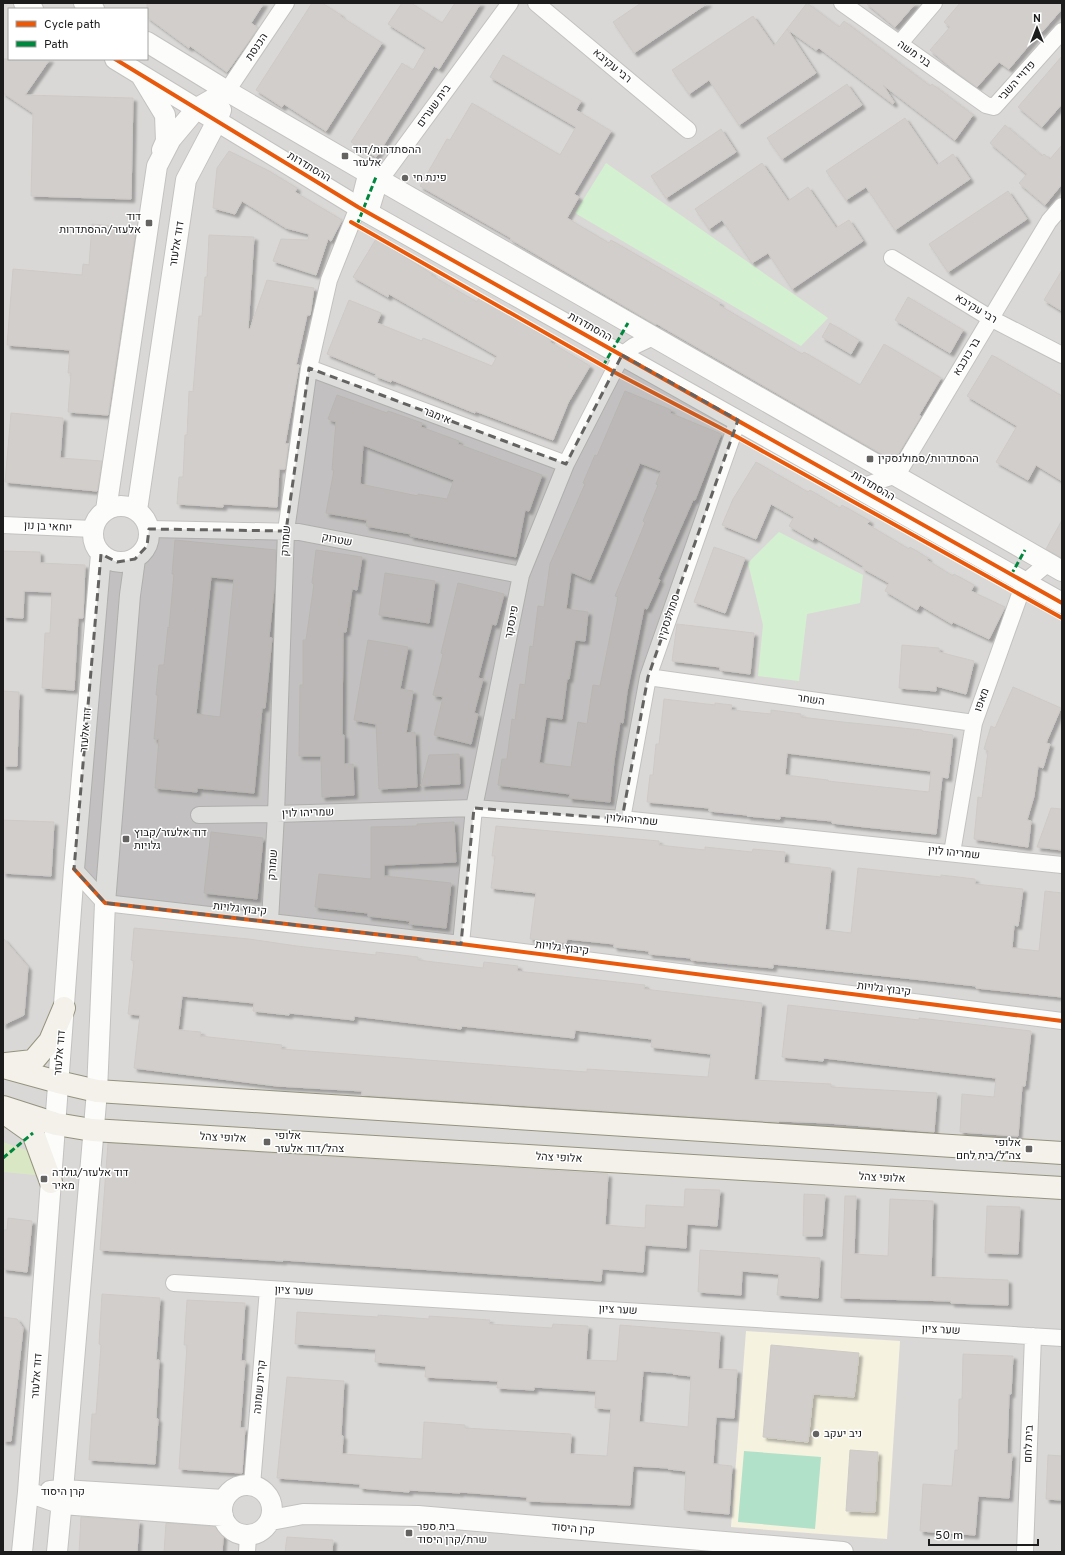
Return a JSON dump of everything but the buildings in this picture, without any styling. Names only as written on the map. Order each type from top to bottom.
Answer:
[{"type":"main road","points":[[3,1064],[34,1061],[50,1041],[64,1008]]},
{"type":"main road","points":[[3,1067],[97,1091],[1062,1153]]},
{"type":"main road","name":"אלופי צהל","points":[[3,1107],[56,1124],[92,1130],[1062,1188]]},
{"type":"main road","points":[[3,1111],[33,1133],[51,1182]]},
{"type":"street","name":"הכנסת","points":[[227,91],[286,3]]},
{"type":"street","name":"בית שערים","points":[[374,175],[510,3]]},
{"type":"street","name":"רבי עקיבא","points":[[536,3],[688,130]]},
{"type":"street","name":"בני משה","points":[[842,3],[986,105]]},
{"type":"street","points":[[900,44],[934,3]]},
{"type":"street","name":"פדויי השבי","points":[[986,105],[994,107],[1062,31]]},
{"type":"street","name":"ההסתדרות","points":[[148,43],[227,91],[1055,567]]},
{"type":"street","name":"ההסתדרות","points":[[117,60],[364,210],[1024,583],[1062,603]]},
{"type":"street","points":[[106,510],[157,166],[166,141],[165,115],[141,75]]},
{"type":"street","points":[[157,166],[171,139],[197,108],[227,91]]},
{"type":"street","name":"דוד אלעזר","points":[[136,510],[186,180],[217,121],[227,91]]},
{"type":"street","name":"שמורק","points":[[270,921],[276,814],[286,531],[309,368],[329,280],[364,210],[374,175]]},
{"type":"street","name":"בר כוכבא","points":[[897,475],[1049,221],[1062,206]]},
{"type":"street","name":"רבי עקיבא","points":[[892,258],[990,318],[1062,355]]},
{"type":"street","name":"פינסקר","points":[[461,944],[474,808],[521,575],[566,464],[622,355],[634,346],[653,337]]},
{"type":"street","name":"אימבר","points":[[309,368],[566,464]]},
{"type":"street","name":"סמולנסקין","points":[[622,819],[648,677],[738,420]]},
{"type":"street","points":[[857,488],[897,475]]},
{"type":"street","points":[[93,529],[96,521],[106,510],[121,506],[136,510],[147,522],[149,529],[147,546],[142,554],[135,559],[126,562],[117,562],[100,554]]},
{"type":"street","name":"יוחאי בן נון","points":[[3,525],[93,529]]},
{"type":"street","name":"דוד אלעזר","points":[[22,1552],[28,1492],[74,869],[100,554],[95,546],[93,529]]},
{"type":"street","name":"שטרוק","points":[[149,529],[299,532],[521,575]]},
{"type":"street","points":[[57,1552],[63,1497],[92,1130],[97,1091],[105,903],[129,603],[135,559]]},
{"type":"street","points":[[1024,583],[1055,567]]},
{"type":"street","name":"מאפו","points":[[952,853],[974,723],[1024,583]]},
{"type":"street","name":"השחר","points":[[648,677],[974,723]]},
{"type":"street","name":"שמריהו לוין","points":[[199,815],[474,808],[622,819],[1062,865]]},
{"type":"street","points":[[74,869],[105,903]]},
{"type":"street","name":"קיבוץ גלויות","points":[[105,903],[461,944],[1062,1021]]},
{"type":"street","name":"שער ציון","points":[[174,1282],[1062,1338]]},
{"type":"street","name":"קרית שמונה","points":[[252,1485],[268,1289]]},
{"type":"street","name":"בית לחם","points":[[1025,1552],[1033,1336]]},
{"type":"street","points":[[243,1485],[252,1485],[259,1487],[270,1497],[272,1512],[262,1531],[247,1544],[239,1534],[226,1524],[223,1508],[229,1493],[235,1488],[243,1485]]},
{"type":"street","name":"קרן היסוד","points":[[28,1492],[63,1497],[223,1508]]},
{"type":"street","name":"קרן היסוד","points":[[272,1512],[418,1516],[842,1552]]},
{"type":"highlighted area","points":[[622,355],[738,420],[648,677],[622,819],[474,808],[461,944],[105,903],[74,869],[101,554],[117,562],[135,559],[147,546],[149,529],[286,531],[309,368],[566,464]]},
{"type":"shaded area","points":[[3,3],[1062,3],[1062,1552],[3,1552]]},
{"type":"shaded area","name":"ניב יעקב","points":[[746,1331],[900,1341],[887,1539],[731,1527]]},
{"type":"green space","points":[[606,163],[828,318],[801,346],[575,213]]},
{"type":"green space","points":[[779,532],[863,575],[860,603],[807,614],[799,681],[758,676],[763,625],[748,563]]},
{"type":"green space","points":[[3,1142],[37,1154],[46,1176],[3,1172]]},
{"type":"green space","points":[[744,1451],[821,1457],[815,1529],[738,1522]]},
{"type":"marked path","points":[[357,225],[376,177]]},
{"type":"marked path","points":[[603,366],[628,323]]},
{"type":"marked path","points":[[1011,575],[1025,550]]},
{"type":"marked path","points":[[3,1158],[33,1133]]},
{"type":"cycle path","points":[[117,60],[358,207],[1062,603]]},
{"type":"cycle path","points":[[351,222],[614,372],[732,434],[1062,618]]},
{"type":"cycle path","points":[[74,869],[105,903],[461,944],[1062,1021]]},
{"type":"place","name":"ההסתדרות/דוד אלעזר","points":[[345,156]]},
{"type":"place","name":"פינת חי","points":[[405,178]]},
{"type":"place","name":"דוד אלעזר/ההסתדרות","points":[[149,223]]},
{"type":"place","name":"ההסתדרות/סמולנסקין","points":[[870,459]]},
{"type":"place","name":"דוד אלעזר/קבוץ גלויות","points":[[126,839]]},
{"type":"place","name":"אלופי צהל/דוד אלעזר","points":[[267,1142]]},
{"type":"place","name":"אלופי צה״ל/בית לחם","points":[[1029,1149]]},
{"type":"place","name":"דוד אלעזר/גולדה מאיר","points":[[44,1179]]},
{"type":"place","name":"ניב יעקב","points":[[816,1434]]},
{"type":"place","name":"בית ספר שרת/קרן היסוד","points":[[409,1533]]}]
